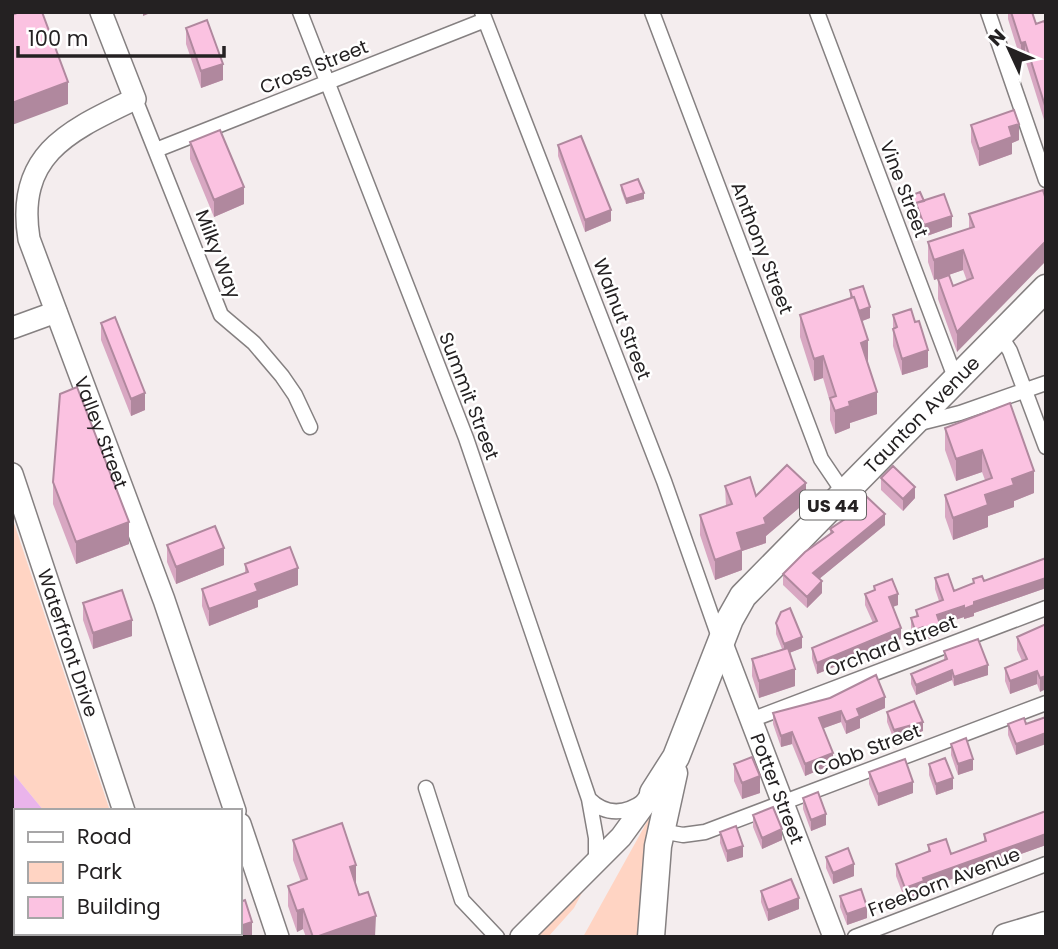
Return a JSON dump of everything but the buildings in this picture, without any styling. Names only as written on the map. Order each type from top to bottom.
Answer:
[{"type":"highway","name":"Taunton Avenue","points":[[661,831],[676,757],[721,641],[743,596],[1046,288]]},
{"type":"highway","name":"Taunton Avenue","points":[[653,793],[676,757]]},
{"type":"highway","name":"US 44","points":[[651,937],[661,831]]},
{"type":"highway","points":[[1006,937],[1046,925]]},
{"type":"street","points":[[100,12],[135,99]]},
{"type":"street","name":"Summit Street","points":[[300,12],[466,438],[589,799],[596,838],[596,861]]},
{"type":"street","name":"Anthony Street","points":[[652,12],[821,459],[844,493]]},
{"type":"street","name":"Vine Street","points":[[817,12],[956,380]]},
{"type":"street","points":[[988,12],[1046,180]]},
{"type":"street","name":"Cross Street","points":[[156,150],[484,16]]},
{"type":"street","name":"Walnut Street","points":[[484,16],[664,481],[721,641]]},
{"type":"street","name":"Milky Way","points":[[135,99],[221,315],[254,343],[282,376],[310,427]]},
{"type":"street","name":"Valley Street","points":[[135,99],[57,141],[42,160],[34,179],[28,209],[29,239],[164,600],[234,809]]},
{"type":"street","points":[[12,328],[56,312]]},
{"type":"street","points":[[1000,335],[1010,351],[1046,447]]},
{"type":"street","points":[[911,425],[940,420],[1046,383]]},
{"type":"street","name":"Waterfront Drive","points":[[12,474],[123,809]]},
{"type":"street","name":"Orchard Street","points":[[751,720],[1046,608]]},
{"type":"street","name":"Potter Street","points":[[721,641],[834,937]]},
{"type":"street","name":"Cobb Street","points":[[661,831],[697,834],[1046,703]]},
{"type":"street","points":[[426,788],[462,900],[496,937]]},
{"type":"street","points":[[589,799],[598,807],[618,812],[637,807],[653,793]]},
{"type":"street","name":"Taunton Avenue","points":[[521,937],[628,828],[653,793]]},
{"type":"street","points":[[242,830],[278,937]]},
{"type":"street","name":"Freeborn Avenue","points":[[855,937],[1046,864]]},
{"type":"green space","points":[[12,517],[109,809],[42,809],[12,772]]},
{"type":"green space","points":[[653,811],[641,937],[583,937]]},
{"type":"green space","points":[[587,883],[574,908],[548,937],[531,937]]},
{"type":"green space","points":[[152,935],[153,937],[59,937]]},
{"type":"shaded area","points":[[12,772],[42,809],[14,809],[14,935],[59,937],[12,937]]}]
